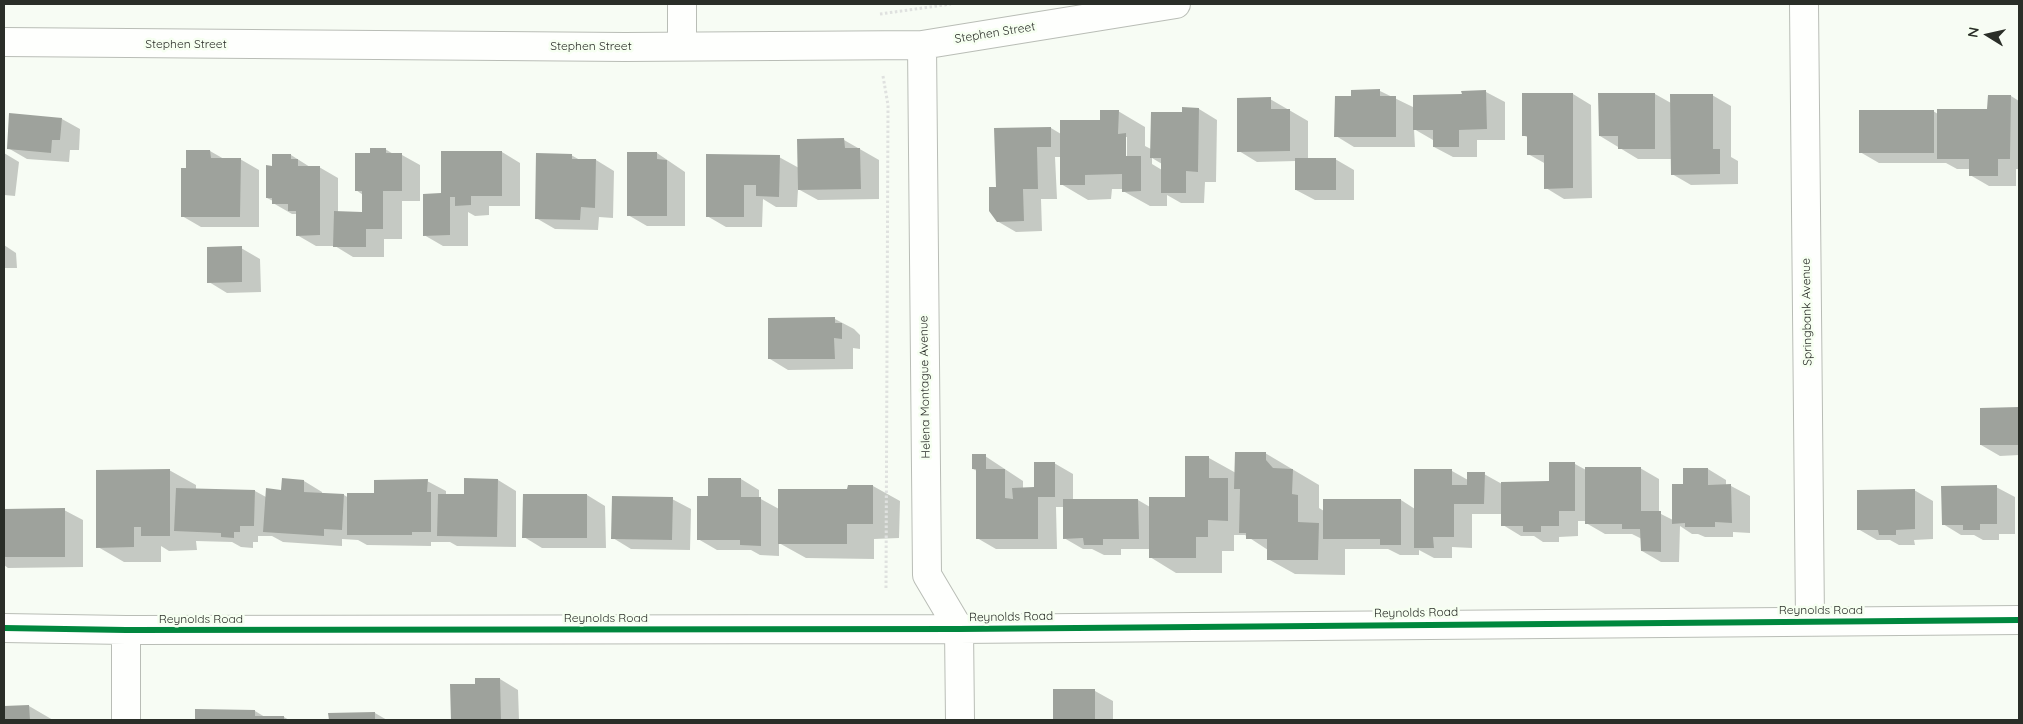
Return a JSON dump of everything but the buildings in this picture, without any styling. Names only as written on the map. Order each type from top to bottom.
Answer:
[{"type":"street","points":[[682,4],[682,46]]},
{"type":"street","name":"Stephen Street","points":[[4,42],[682,46],[922,45],[1176,4]]},
{"type":"street","name":"Springbank Avenue","points":[[1804,4],[1810,621]]},
{"type":"street","name":"Helena Montague Avenue","points":[[922,45],[927,575],[959,629]]},
{"type":"street","name":"Reynolds Road","points":[[4,628],[126,630],[959,629],[2019,620]]},
{"type":"street","points":[[959,629],[960,720]]},
{"type":"street","points":[[126,630],[126,720]]},
{"type":"path","points":[[886,590],[888,106],[879,46],[878,14],[951,4]]},
{"type":"cycle path","points":[[4,628],[126,630],[959,629],[2019,620]]}]
